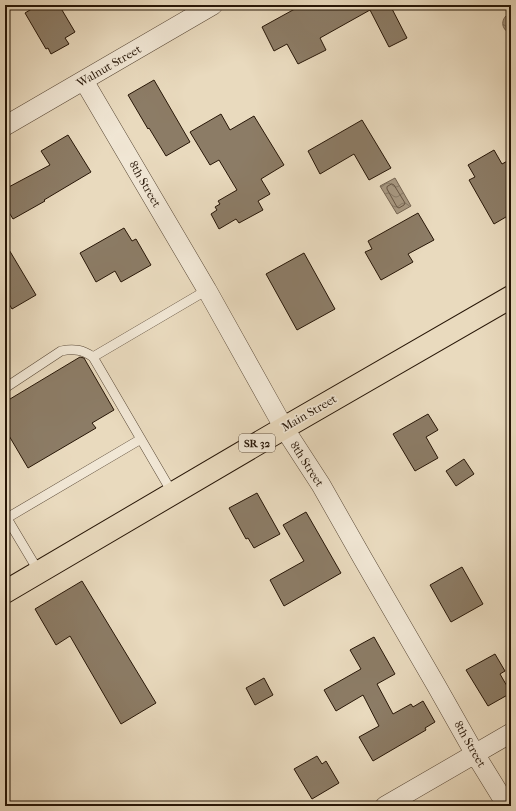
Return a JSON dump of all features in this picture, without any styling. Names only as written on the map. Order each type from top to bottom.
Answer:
[{"type":"main road","name":"Main Street","points":[[5,592],[511,297]]},
{"type":"street","name":"Walnut Street","points":[[5,126],[213,5]]},
{"type":"street","name":"8th Street","points":[[84,80],[207,290],[284,428],[321,485],[475,754],[507,806]]},
{"type":"street","points":[[385,806],[511,733]]},
{"type":"lane","points":[[93,357],[207,290]]},
{"type":"lane","points":[[5,388],[61,351],[76,349],[93,357],[173,494]]},
{"type":"lane","points":[[39,572],[6,516],[141,439]]},
{"type":"water","points":[[511,12],[511,34],[507,32],[503,26],[503,20],[507,14]]},
{"type":"water","points":[[395,178],[411,206],[397,214],[380,186]]},
{"type":"building","points":[[38,5],[59,5],[75,32],[65,38],[69,44],[51,54],[48,48],[46,49],[25,13]]},
{"type":"building","points":[[302,5],[390,5],[407,38],[389,47],[370,10],[320,38],[326,50],[298,64],[287,44],[274,51],[262,27]]},
{"type":"building","points":[[154,80],[190,142],[166,156],[128,95]]},
{"type":"building","points":[[221,114],[230,130],[254,116],[284,165],[261,179],[270,194],[258,201],[263,210],[239,223],[236,219],[219,229],[211,214],[217,210],[215,207],[220,204],[218,201],[237,190],[219,160],[210,165],[190,132]]},
{"type":"building","points":[[362,120],[391,168],[369,180],[354,154],[320,174],[308,151]]},
{"type":"building","points":[[68,135],[91,172],[13,219],[5,206],[5,189],[50,165],[41,151]]},
{"type":"building","points":[[494,150],[502,164],[511,159],[511,214],[494,224],[469,180],[475,177],[468,165]]},
{"type":"building","points":[[418,213],[434,240],[408,254],[413,262],[381,280],[365,252],[372,249],[368,241]]},
{"type":"building","points":[[124,228],[132,241],[136,239],[151,265],[121,282],[115,271],[96,282],[80,253]]},
{"type":"building","points":[[5,243],[36,295],[12,309],[5,297]]},
{"type":"building","points":[[304,253],[335,309],[297,330],[266,274]]},
{"type":"building","points":[[80,357],[84,358],[114,410],[92,423],[96,428],[28,468],[5,429],[5,402]]},
{"type":"building","points":[[428,414],[438,430],[426,437],[438,458],[415,471],[393,434]]},
{"type":"building","points":[[464,459],[474,474],[456,486],[446,471]]},
{"type":"building","points":[[257,493],[280,534],[254,548],[248,538],[246,539],[229,508]]},
{"type":"building","points":[[306,512],[341,573],[284,606],[270,580],[304,561],[283,525]]},
{"type":"building","points":[[462,567],[483,604],[451,622],[430,585]]},
{"type":"building","points":[[82,581],[156,703],[121,724],[70,636],[56,645],[35,609]]},
{"type":"building","points":[[374,637],[395,674],[377,684],[393,714],[411,704],[413,707],[423,701],[435,722],[425,728],[426,730],[373,761],[359,737],[379,726],[363,695],[336,711],[324,690],[361,669],[350,650]]},
{"type":"building","points":[[495,654],[505,671],[500,674],[511,693],[488,706],[466,670]]},
{"type":"building","points":[[264,678],[273,695],[255,705],[246,688]]},
{"type":"building","points":[[317,756],[322,764],[326,761],[339,783],[312,799],[294,769]]}]
